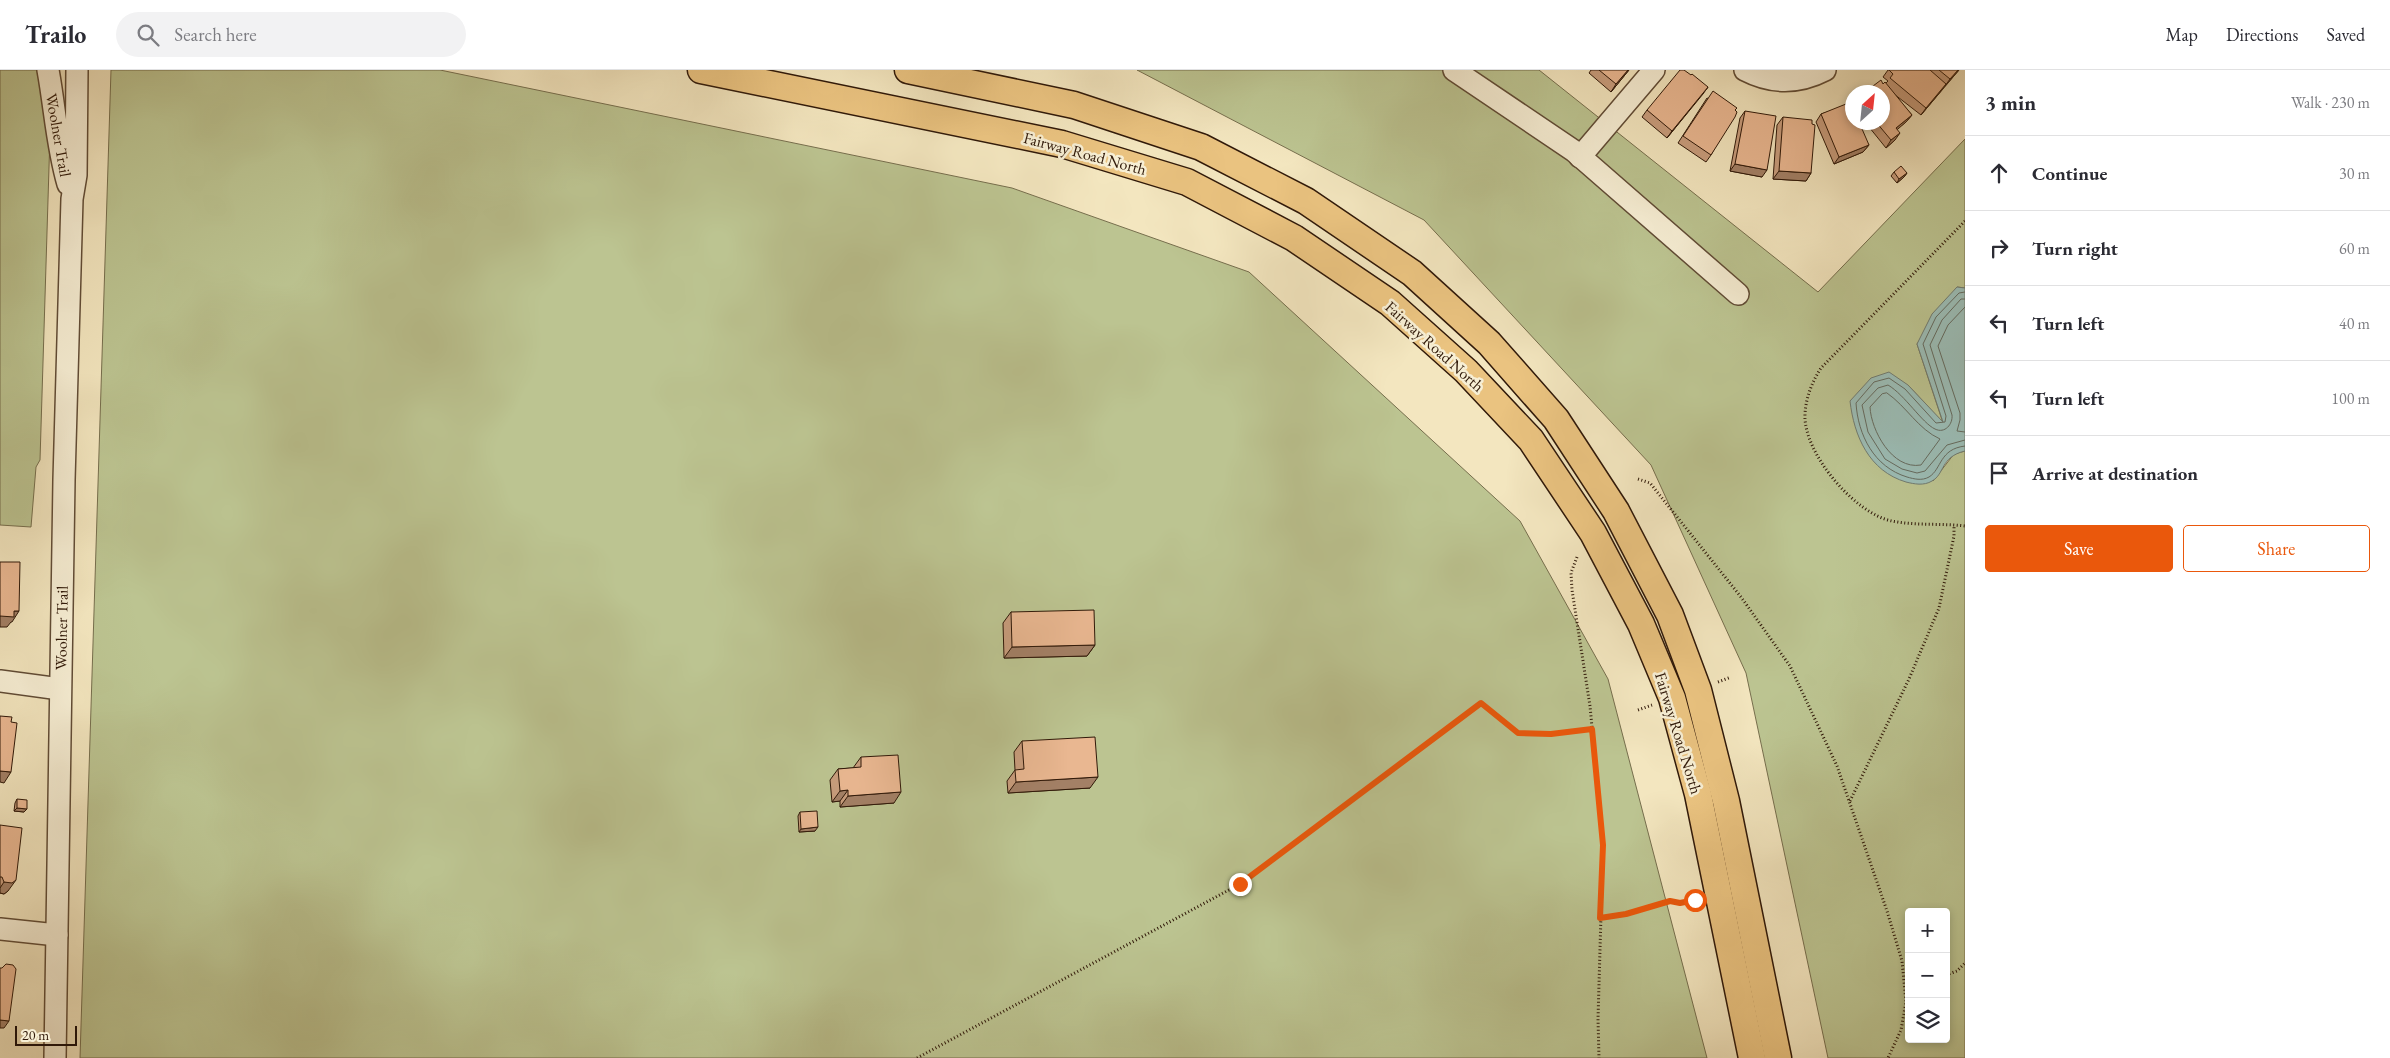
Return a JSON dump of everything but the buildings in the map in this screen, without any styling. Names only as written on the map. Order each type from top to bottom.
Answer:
[{"type":"main road","name":"Fairway Road North","points":[[701,70],[1062,144],[1187,182],[1294,238],[1390,303],[1466,371],[1531,440],[1593,533],[1642,624],[1672,698],[1751,990],[1778,1058]]},
{"type":"main road","name":"Fairway Road North","points":[[908,70],[1074,105],[1201,147],[1306,201],[1412,273],[1489,343],[1556,419],[1616,511],[1670,615],[1698,690],[1726,801],[1751,990],[1752,1058]]},
{"type":"street","name":"Woolner Trail","points":[[48,70],[62,164],[72,199]]},
{"type":"street","name":"Woolner Trail","points":[[55,1058],[60,689],[72,199],[76,175],[77,70]]},
{"type":"street","points":[[1454,70],[1580,157],[1738,294]]},
{"type":"street","points":[[1580,157],[1654,70]]},
{"type":"street","points":[[1745,70],[1758,76],[1785,81],[1812,76],[1825,70]]},
{"type":"street","points":[[0,682],[60,689]]},
{"type":"street","points":[[0,929],[57,935]]},
{"type":"path","points":[[1965,221],[1821,368],[1811,384],[1805,415],[1808,434],[1822,461],[1840,488],[1867,510],[1892,521],[1965,526]]},
{"type":"path","points":[[1638,479],[1650,483],[1741,597],[1790,666],[1837,766],[1850,801],[1888,911],[1905,978]]},
{"type":"path","points":[[1850,801],[1909,679],[1939,608],[1954,536],[1954,525]]},
{"type":"path","points":[[1577,556],[1571,573],[1572,590],[1592,729],[1603,845],[1598,1019],[1599,1058]]},
{"type":"path","points":[[917,1058],[1240,884],[1481,703],[1518,733],[1551,734],[1592,729]]},
{"type":"path","points":[[1600,918],[1626,914],[1670,901],[1680,903],[1695,900]]},
{"type":"path","points":[[1950,974],[1958,971],[1965,963]]},
{"type":"path","points":[[1888,1058],[1901,1030],[1906,998]]},
{"type":"green space","points":[[0,70],[52,70],[40,460],[36,467],[31,527],[0,525]]},
{"type":"green space","points":[[111,70],[440,70],[1012,188],[1249,272],[1520,521],[1608,679],[1707,1058],[80,1058]]},
{"type":"green space","points":[[1137,70],[1539,70],[1818,292],[1965,139],[1965,288],[1957,287],[1917,344],[1943,423],[1908,385],[1933,481],[1954,454],[1965,451],[1965,1058],[1828,1058],[1746,673],[1651,465],[1424,220]]},
{"type":"water","points":[[1957,287],[1965,288],[1965,451],[1951,457],[1936,478],[1929,483],[1916,484],[1906,482],[1882,470],[1866,451],[1855,427],[1850,401],[1871,378],[1889,372],[1908,385],[1943,422],[1917,344],[1932,314]]},
{"type":"route","points":[[1240,884],[1280,856],[1481,703],[1518,733],[1551,734],[1592,729],[1603,845],[1600,918],[1626,914],[1670,901],[1680,903],[1695,900]]}]
